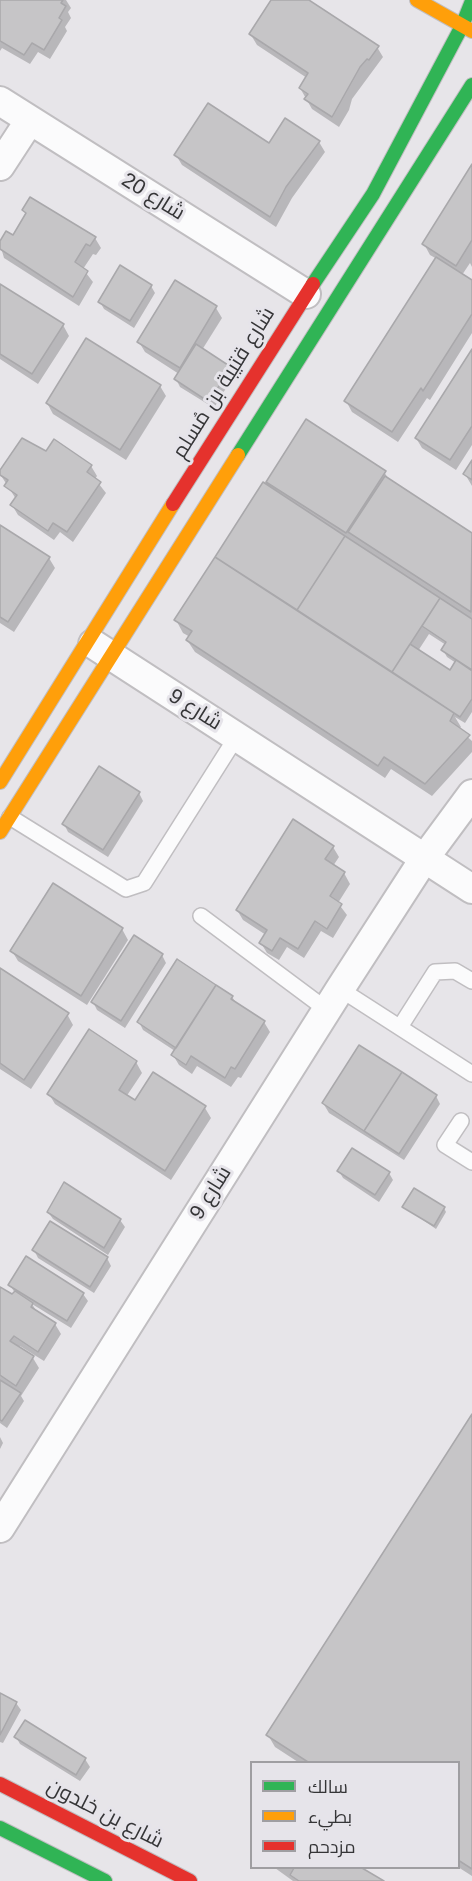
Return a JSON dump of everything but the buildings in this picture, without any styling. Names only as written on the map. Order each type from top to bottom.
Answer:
[{"type":"street","points":[[417,0],[467,28]]},
{"type":"street","name":"شارع قتيبة بن مُسلم","points":[[0,782],[87,639],[306,294],[373,194],[467,28],[472,1]]},
{"type":"street","points":[[0,832],[472,85]]},
{"type":"street","name":"شارع 20","points":[[0,101],[306,294]]},
{"type":"street","points":[[0,166],[30,120]]},
{"type":"street","name":"شارع 9","points":[[87,639],[111,657],[472,889]]},
{"type":"street","name":"شارع 9","points":[[0,1528],[424,859],[472,794]]},
{"type":"street","name":"شارع بن خلدون","points":[[0,1784],[190,1881]]},
{"type":"street","points":[[0,1828],[105,1881]]},
{"type":"lane","points":[[10,817],[126,889],[144,883],[237,736]]},
{"type":"lane","points":[[201,916],[334,1000],[400,1027],[472,1074]]},
{"type":"lane","points":[[400,1027],[435,972],[455,971],[472,981]]},
{"type":"lane","points":[[460,1121],[445,1145],[472,1162]]},
{"type":"traffic: fast","points":[[313,284],[373,194],[462,26],[472,1]]},
{"type":"traffic: fast","points":[[238,455],[472,85]]},
{"type":"traffic: fast","points":[[0,1828],[105,1881]]},
{"type":"traffic: slow","points":[[417,0],[472,31]]},
{"type":"traffic: slow","points":[[0,832],[238,455]]},
{"type":"traffic: slow","points":[[0,782],[173,504]]},
{"type":"traffic: jam","points":[[173,504],[313,284]]},
{"type":"traffic: jam","points":[[0,1784],[190,1881]]}]
